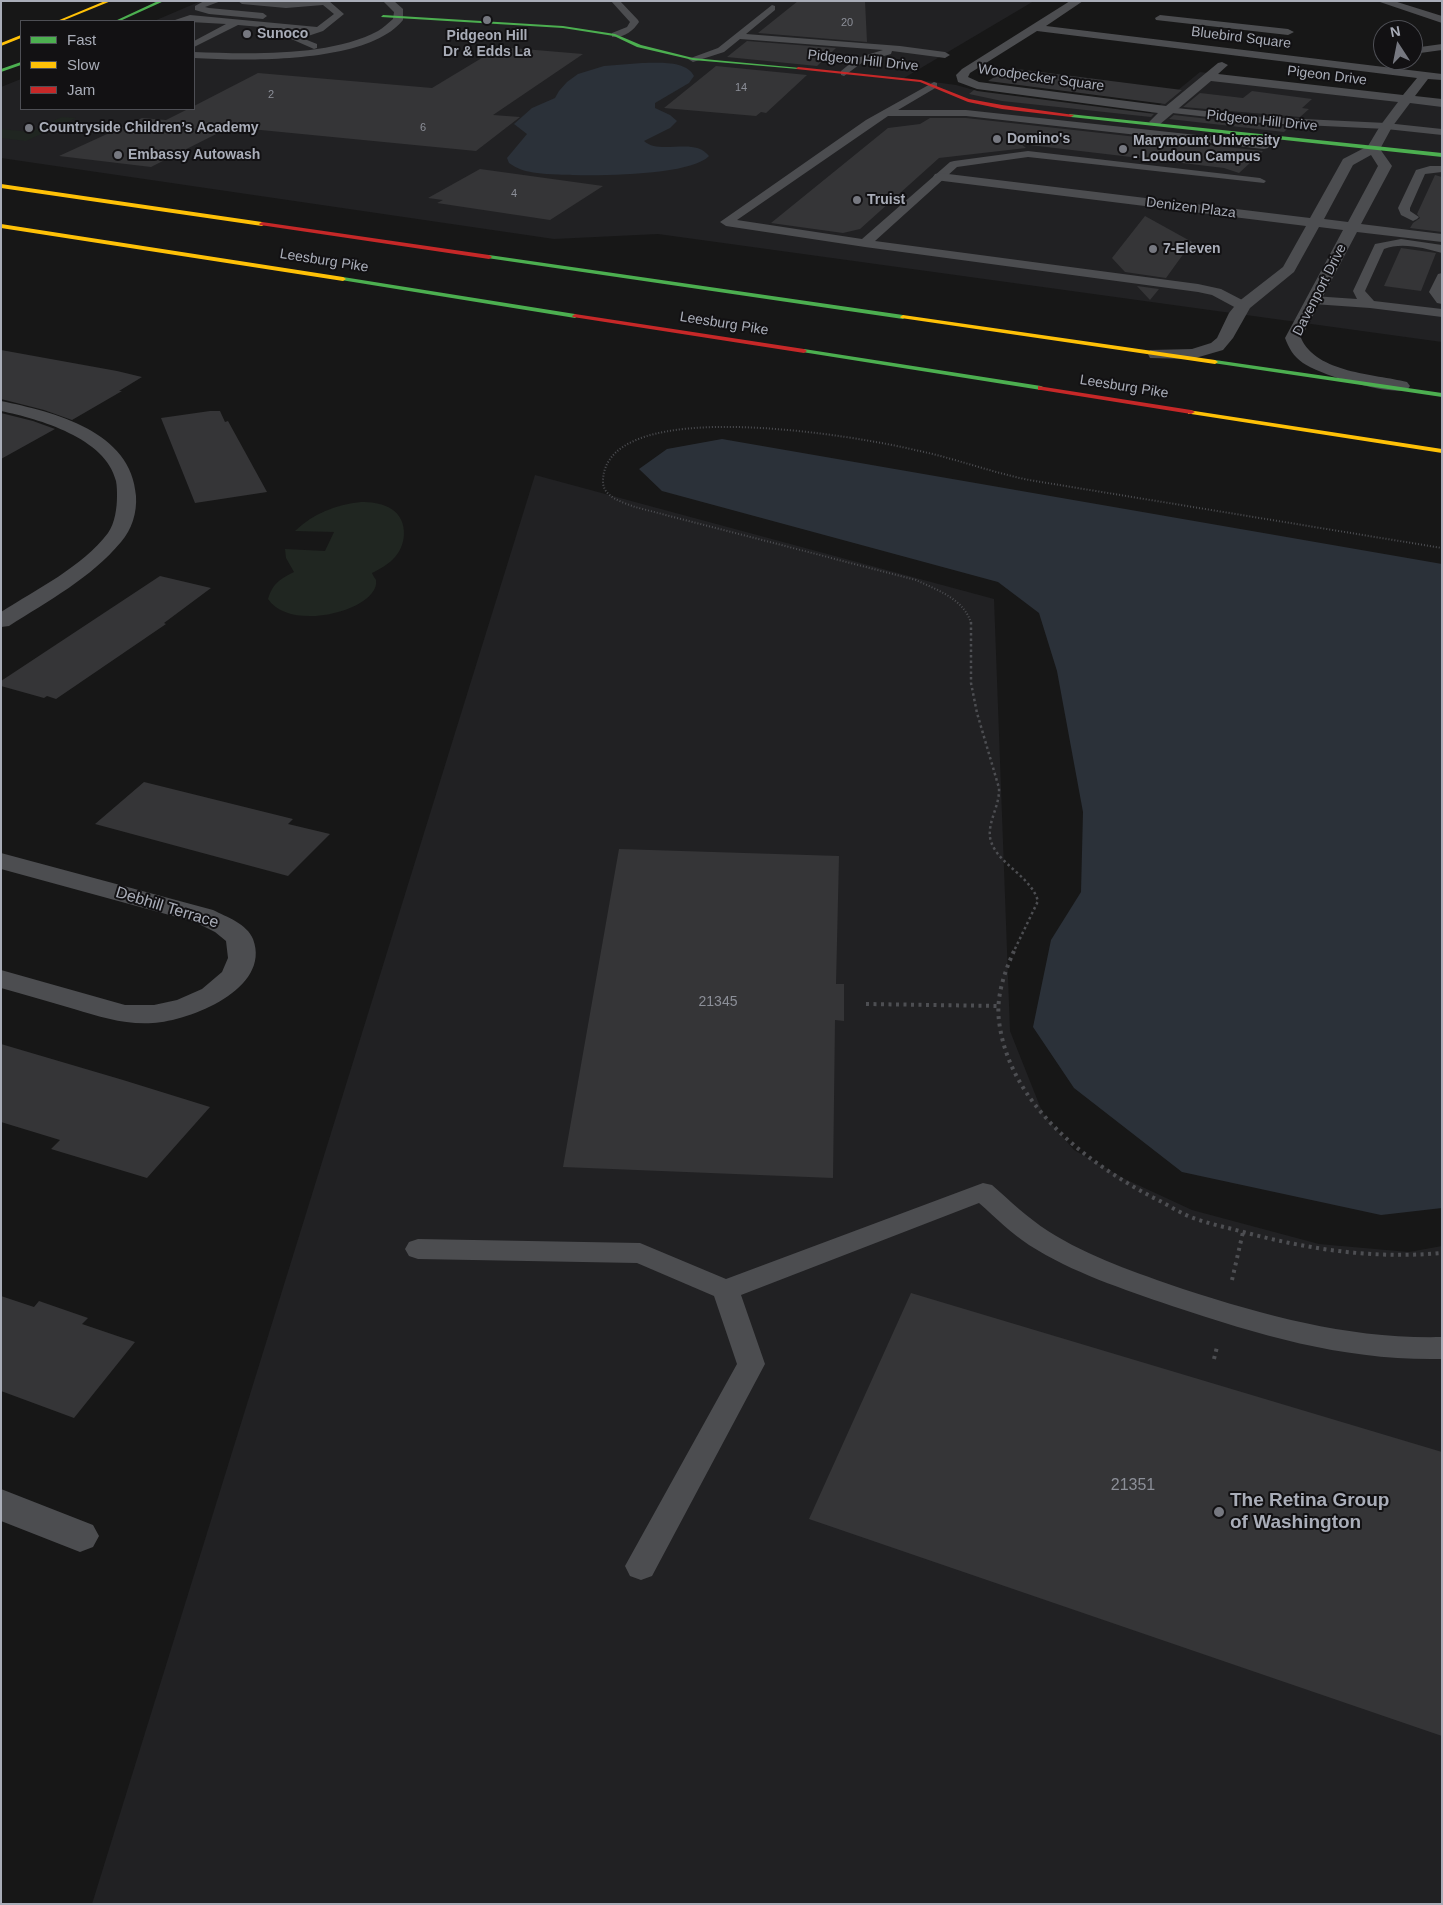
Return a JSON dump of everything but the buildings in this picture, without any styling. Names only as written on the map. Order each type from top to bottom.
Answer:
[{"type":"main road","points":[[61,20],[109,1]]},
{"type":"main road","points":[[119,20],[162,1]]},
{"type":"main road","name":"Pidgeon Hill Drive","points":[[383,16],[563,27],[615,35],[646,48],[693,59],[903,78],[934,85],[968,100],[1002,107],[1442,155]]},
{"type":"main road","points":[[1,44],[20,36]]},
{"type":"main road","points":[[1,71],[20,63]]},
{"type":"main road","name":"Leesburg Pike","points":[[1,186],[1442,394]]},
{"type":"main road","name":"Leesburg Pike","points":[[1,226],[1442,451]]},
{"type":"street","points":[[195,55],[261,56],[323,50],[375,36],[394,26],[399,17],[395,6],[388,1]]},
{"type":"street","name":"Woodpecker Square","points":[[1078,1],[966,71],[962,75],[962,79],[977,85],[1167,110]]},
{"type":"street","points":[[1382,1],[1442,20]]},
{"type":"street","points":[[195,49],[263,51],[314,46],[352,37],[375,26],[383,16],[374,6]]},
{"type":"street","points":[[1129,40],[1176,7]]},
{"type":"street","points":[[1152,23],[1288,32]]},
{"type":"street","name":"Bluebird Square","points":[[1036,28],[1442,78]]},
{"type":"street","points":[[1423,50],[1442,47]]},
{"type":"street","points":[[1153,124],[1236,52]]},
{"type":"street","points":[[1356,67],[1360,60],[1368,56]]},
{"type":"street","points":[[1156,354],[1194,354],[1221,344],[1243,306],[1278,280],[1289,269],[1348,162],[1374,148],[1386,126],[1426,76]]},
{"type":"street","name":"Pigeon Drive","points":[[1209,77],[1442,103]]},
{"type":"street","name":"Davenport Drive","points":[[1374,148],[1385,166],[1313,300],[1294,338],[1294,346],[1300,355],[1314,363],[1357,377],[1442,394]]},
{"type":"street","name":"Denizen Plaza","points":[[940,177],[1442,238]]},
{"type":"street","points":[[1,406],[58,421],[85,434],[111,456],[121,468],[129,492],[126,514],[116,537],[80,570],[1,621]]},
{"type":"street","name":"Debhill Terrace","points":[[1,979],[124,1014],[154,1014],[185,1007],[212,995],[234,976],[242,958],[238,939],[225,926],[204,916],[9,863]]},
{"type":"street","points":[[1,1505],[80,1536]]},
{"type":"lane","points":[[217,1],[204,4],[198,8],[209,11],[333,21]]},
{"type":"lane","points":[[242,1],[286,5],[330,1]]},
{"type":"lane","points":[[314,46],[294,38],[320,29],[340,14],[325,1]]},
{"type":"lane","points":[[615,1],[635,22],[630,29],[615,35]]},
{"type":"lane","points":[[693,59],[721,50],[772,8]]},
{"type":"lane","points":[[195,21],[320,29]]},
{"type":"lane","points":[[197,41],[238,22]]},
{"type":"lane","points":[[738,36],[900,49],[944,55]]},
{"type":"lane","points":[[844,73],[860,60],[900,49]]},
{"type":"lane","points":[[934,85],[885,114],[726,222],[865,243],[1198,288],[1216,292],[1243,306]]},
{"type":"lane","points":[[1167,110],[1262,120],[1386,126],[1442,132]]},
{"type":"lane","points":[[885,114],[917,112],[974,114],[1264,146],[1270,137]]},
{"type":"lane","points":[[865,243],[954,164],[1028,154],[1260,181]]},
{"type":"lane","points":[[1413,217],[1406,213],[1404,208],[1420,172],[1430,169],[1442,169]]},
{"type":"lane","points":[[1370,304],[1361,296],[1359,291],[1379,248],[1383,244],[1405,243],[1442,249]]},
{"type":"lane","points":[[1442,278],[1435,292],[1442,300]]},
{"type":"lane","points":[[1313,300],[1370,304],[1442,313]]},
{"type":"lane","points":[[418,1249],[640,1253],[725,1290],[983,1192],[1038,1237],[1118,1278],[1224,1314],[1334,1343],[1418,1349],[1442,1348]]},
{"type":"lane","points":[[641,1566],[751,1364],[725,1290]]},
{"type":"path","points":[[1442,548],[1029,480],[972,467],[910,448],[789,431],[726,427],[674,429],[634,439],[620,446],[612,454],[607,462],[602,481],[607,492],[616,500],[658,514],[916,580],[954,600],[966,610],[973,628],[969,664],[971,684],[996,774],[999,794],[991,824],[990,840],[998,853],[1038,896],[1038,901],[1012,956],[1001,987],[998,1020],[1008,1054],[1026,1092],[1054,1127],[1084,1156],[1140,1191],[1196,1218],[1292,1245],[1357,1256],[1442,1253]]},
{"type":"path","points":[[866,1004],[999,1006]]},
{"type":"shaded area","points":[[201,1],[1034,1],[904,78],[956,85],[1003,98],[1150,113],[1200,72],[1421,100],[1442,101],[1442,342],[658,234],[554,239],[1,158],[1,87],[20,79],[20,110],[195,110],[195,20],[156,20]]},
{"type":"shaded area","points":[[642,63],[678,65],[685,67],[694,76],[689,83],[655,103],[655,108],[670,115],[677,121],[670,128],[644,141],[659,147],[695,147],[703,150],[709,156],[697,163],[678,168],[654,172],[600,175],[537,173],[522,170],[509,163],[507,158],[527,134],[514,124],[532,108],[555,98],[567,82],[578,74],[604,66]]},
{"type":"shaded area","points":[[62,117],[76,118],[26,141],[1,138],[1,129],[30,132]]},
{"type":"shaded area","points":[[722,439],[1442,564],[1442,1208],[1381,1215],[1182,1172],[1074,1088],[1033,1027],[1051,940],[1081,892],[1083,812],[1057,671],[1039,613],[998,582],[662,491],[639,469],[667,449]]},
{"type":"shaded area","points":[[535,475],[994,599],[1010,1031],[1043,1114],[1074,1150],[1125,1179],[1192,1210],[1319,1244],[1409,1252],[1442,1246],[1442,1904],[92,1904]]},
{"type":"shaded area","points":[[361,502],[382,505],[395,511],[404,530],[402,545],[395,557],[372,573],[376,580],[374,591],[364,600],[350,608],[332,614],[314,616],[295,615],[279,609],[268,599],[272,589],[278,582],[294,572],[286,558],[285,549],[325,551],[334,532],[295,531],[310,519],[325,511],[342,505]]},
{"type":"traffic: fast","points":[[119,20],[162,1]]},
{"type":"traffic: fast","points":[[383,16],[563,27],[615,35],[639,46],[693,59],[798,68]]},
{"type":"traffic: fast","points":[[1,71],[20,63]]},
{"type":"traffic: fast","points":[[1071,115],[1442,155]]},
{"type":"traffic: fast","points":[[489,257],[903,317]]},
{"type":"traffic: fast","points":[[343,279],[575,316]]},
{"type":"traffic: fast","points":[[804,351],[1041,388]]},
{"type":"traffic: fast","points":[[1215,362],[1442,395]]},
{"type":"traffic: slow","points":[[62,20],[109,1]]},
{"type":"traffic: slow","points":[[1,45],[20,36]]},
{"type":"traffic: slow","points":[[1,186],[262,224]]},
{"type":"traffic: slow","points":[[1,226],[343,279]]},
{"type":"traffic: slow","points":[[903,317],[1215,362]]},
{"type":"traffic: slow","points":[[1191,412],[1442,451]]},
{"type":"traffic: jam","points":[[798,68],[921,81],[968,100],[1002,107],[1071,115]]},
{"type":"traffic: jam","points":[[262,224],[489,257]]},
{"type":"traffic: jam","points":[[575,316],[804,351]]},
{"type":"traffic: jam","points":[[1041,388],[1191,412]]},
{"type":"place","name":"Pidgeon Hill Dr & Edds La","points":[[487,20]]},
{"type":"place","name":"Sunoco","points":[[247,34]]},
{"type":"place","name":"Countryside Children’s Academy","points":[[29,128]]},
{"type":"place","name":"Domino's","points":[[997,139]]},
{"type":"place","name":"Marymount University - Loudoun Campus","points":[[1123,149]]},
{"type":"place","name":"Embassy Autowash","points":[[118,155]]},
{"type":"place","name":"Truist","points":[[857,200]]},
{"type":"place","name":"7-Eleven","points":[[1153,249]]},
{"type":"place","name":"The Retina Group of Washington","points":[[1219,1512]]}]
